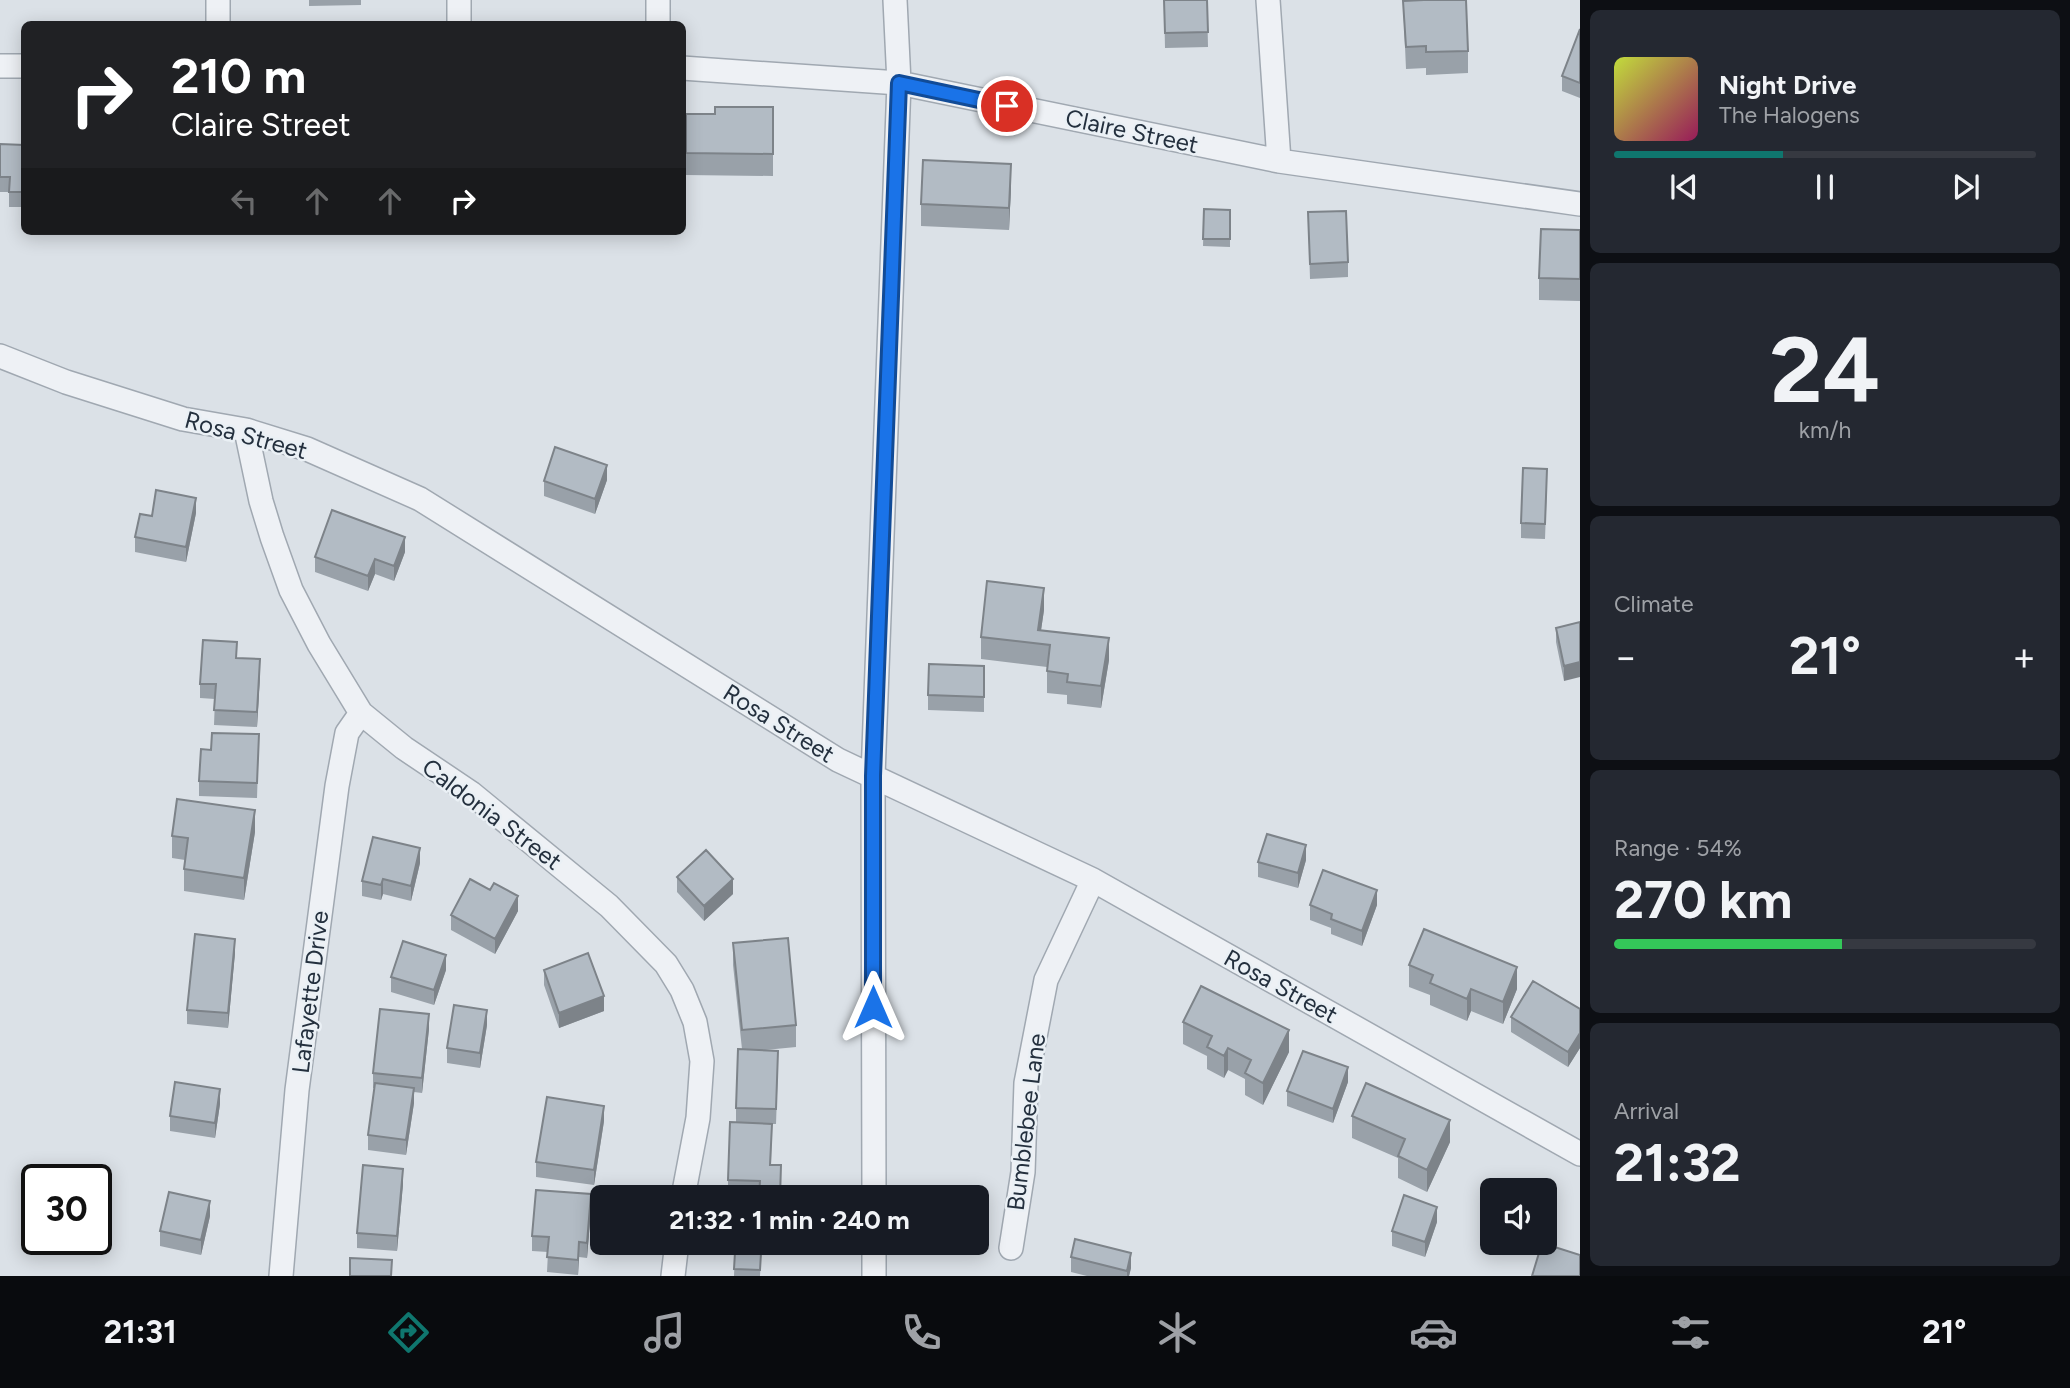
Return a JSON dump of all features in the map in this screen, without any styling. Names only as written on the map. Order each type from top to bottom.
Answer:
[{"type":"street","points":[[218,0],[218,21]]},
{"type":"street","points":[[459,0],[459,21]]},
{"type":"street","points":[[658,0],[658,21]]},
{"type":"street","points":[[874,1185],[873,776],[899,83],[895,0]]},
{"type":"street","points":[[1268,0],[1279,162]]},
{"type":"street","points":[[0,66],[21,66]]},
{"type":"street","name":"Claire Street","points":[[686,68],[899,83],[1279,162],[1580,204]]},
{"type":"street","name":"Rosa Street","points":[[0,356],[66,382],[183,419],[246,430],[307,449],[420,499],[838,760],[1093,880],[1580,1154]]},
{"type":"street","name":"Caldonia Street","points":[[246,430],[261,501],[291,590],[319,644],[362,713],[404,748],[471,793],[609,906],[666,964],[682,990],[695,1022],[702,1061],[698,1118],[685,1185]]},
{"type":"street","name":"Lafayette Drive","points":[[281,1276],[298,1090],[337,786],[347,733],[362,713]]},
{"type":"street","name":"Bumblebee Lane","points":[[1011,1248],[1023,1172],[1026,1083],[1045,980],[1093,880]]},
{"type":"street","points":[[673,1276],[675,1255]]},
{"type":"street","points":[[874,1255],[874,1276]]},
{"type":"building","points":[[1164,0],[1207,0],[1208,32],[1165,33]]},
{"type":"building","points":[[1466,0],[1468,51],[1426,52],[1426,46],[1406,47],[1403,1]]},
{"type":"building","points":[[1580,29],[1580,83],[1562,76]]},
{"type":"building","points":[[715,107],[773,107],[773,154],[686,153],[686,114],[715,114]]},
{"type":"building","points":[[0,144],[21,145],[21,192],[9,192],[10,177],[0,177]]},
{"type":"building","points":[[923,160],[1011,164],[1009,208],[921,204]]},
{"type":"building","points":[[1204,209],[1230,210],[1230,239],[1203,239]]},
{"type":"building","points":[[1346,211],[1348,262],[1310,264],[1308,212]]},
{"type":"building","points":[[1541,229],[1580,230],[1580,279],[1539,278]]},
{"type":"building","points":[[555,447],[607,465],[595,499],[544,481]]},
{"type":"building","points":[[1523,468],[1547,469],[1545,524],[1521,523]]},
{"type":"building","points":[[156,490],[196,498],[186,547],[135,537],[140,514],[152,516]]},
{"type":"building","points":[[332,510],[405,537],[394,566],[375,559],[368,576],[315,557]]},
{"type":"building","points":[[987,581],[1044,588],[1038,630],[1109,638],[1101,686],[1067,682],[1068,674],[1047,671],[1050,645],[981,637]]},
{"type":"building","points":[[1580,622],[1580,662],[1564,666],[1556,628]]},
{"type":"building","points":[[203,640],[237,642],[236,658],[260,659],[257,712],[214,710],[216,684],[200,684]]},
{"type":"building","points":[[929,664],[984,666],[984,697],[928,695]]},
{"type":"building","points":[[212,733],[259,734],[257,783],[199,781],[201,749],[211,750]]},
{"type":"building","points":[[177,799],[255,810],[244,878],[184,869],[188,838],[172,836]]},
{"type":"building","points":[[1267,834],[1306,845],[1298,873],[1258,862]]},
{"type":"building","points":[[373,837],[420,848],[411,886],[383,879],[381,885],[362,881]]},
{"type":"building","points":[[706,850],[733,879],[704,906],[677,877]]},
{"type":"building","points":[[1323,870],[1377,890],[1362,931],[1331,919],[1332,914],[1310,905]]},
{"type":"building","points":[[470,879],[490,890],[494,883],[518,896],[495,939],[451,915]]},
{"type":"building","points":[[1424,929],[1517,967],[1503,1002],[1471,989],[1467,999],[1430,983],[1433,975],[1409,965]]},
{"type":"building","points":[[195,934],[235,939],[228,1013],[187,1010]]},
{"type":"building","points":[[788,938],[796,1025],[742,1030],[733,943]]},
{"type":"building","points":[[403,941],[446,955],[434,990],[391,977]]},
{"type":"building","points":[[588,953],[604,996],[559,1013],[544,970]]},
{"type":"building","points":[[1533,981],[1580,1009],[1580,1033],[1568,1052],[1511,1017]]},
{"type":"building","points":[[1201,986],[1289,1030],[1263,1083],[1245,1073],[1251,1060],[1228,1048],[1224,1056],[1207,1047],[1212,1036],[1183,1022]]},
{"type":"building","points":[[454,1005],[487,1010],[480,1053],[447,1048]]},
{"type":"building","points":[[380,1009],[429,1014],[422,1078],[373,1073]]},
{"type":"building","points":[[738,1049],[778,1051],[776,1109],[736,1108]]},
{"type":"building","points":[[1303,1051],[1348,1067],[1333,1109],[1287,1091]]},
{"type":"building","points":[[175,1082],[220,1089],[215,1123],[170,1116]]},
{"type":"building","points":[[375,1083],[414,1088],[406,1140],[368,1135]]},
{"type":"building","points":[[1366,1083],[1450,1120],[1427,1170],[1398,1156],[1405,1139],[1352,1116]]},
{"type":"building","points":[[547,1097],[604,1106],[594,1170],[536,1162]]},
{"type":"building","points":[[730,1122],[772,1124],[770,1165],[781,1165],[780,1185],[728,1180]]},
{"type":"building","points":[[363,1165],[403,1169],[397,1236],[357,1233]]},
{"type":"building","points":[[536,1190],[590,1194],[587,1243],[579,1242],[578,1260],[547,1257],[549,1237],[532,1236]]},
{"type":"building","points":[[169,1192],[210,1201],[201,1240],[160,1231]]},
{"type":"building","points":[[1404,1195],[1437,1207],[1425,1242],[1392,1231]]},
{"type":"building","points":[[1075,1239],[1131,1253],[1127,1271],[1071,1257]]},
{"type":"building","points":[[1557,1248],[1580,1255],[1580,1276],[1532,1276],[1538,1255],[1557,1255]]},
{"type":"building","points":[[735,1255],[761,1255],[760,1270],[734,1269]]},
{"type":"building","points":[[350,1258],[392,1260],[391,1276],[350,1276]]},
{"type":"route","points":[[873,1007],[873,776],[899,83],[1007,106]]}]
